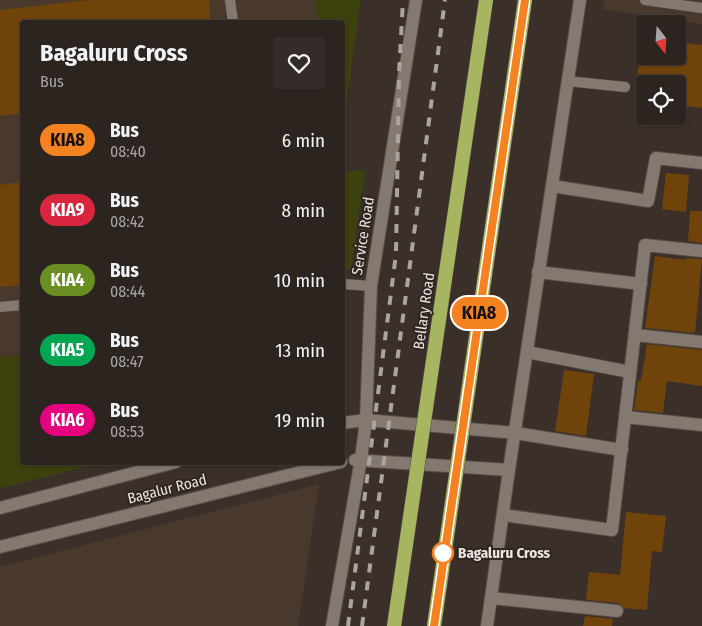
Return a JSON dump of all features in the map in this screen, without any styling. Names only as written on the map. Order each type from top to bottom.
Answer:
[{"type":"highway","name":"Bellary Road","points":[[394,626],[486,0]]},
{"type":"highway","points":[[434,626],[525,0]]},
{"type":"main road","name":"Service Road","points":[[332,626],[362,459],[366,420],[371,286],[416,0]]},
{"type":"main road","points":[[487,626],[508,470],[580,0]]},
{"type":"main road","points":[[552,186],[648,201],[656,158],[702,163]]},
{"type":"main road","points":[[502,515],[612,530],[645,245],[702,251]]},
{"type":"main road","points":[[538,272],[641,284]]},
{"type":"main road","points":[[635,335],[702,342]]},
{"type":"main road","points":[[527,352],[630,372]]},
{"type":"main road","points":[[625,417],[702,425]]},
{"type":"main road","points":[[345,422],[366,420],[514,433],[622,450]]},
{"type":"main road","name":"Bagalur Road","points":[[345,462],[362,459],[508,470]]},
{"type":"main road","name":"Bagalur Road","points":[[0,508],[165,465]]},
{"type":"main road","name":"Bagalur Road","points":[[0,547],[330,465]]},
{"type":"main road","points":[[491,598],[617,611]]},
{"type":"lane","points":[[230,0],[233,20]]},
{"type":"lane","points":[[645,0],[702,8]]},
{"type":"lane","points":[[567,81],[625,87]]},
{"type":"lane","points":[[345,284],[371,286]]},
{"type":"lane","points":[[0,307],[20,304]]},
{"type":"shaded area","points":[[0,0],[361,0],[345,110],[345,20],[20,20],[20,465],[92,465],[0,488]]},
{"type":"shaded area","points":[[604,0],[702,0],[702,24],[686,22],[686,15],[643,15],[603,9]]},
{"type":"shaded area","points":[[319,484],[298,626],[0,626],[0,567]]},
{"type":"green space","points":[[315,0],[361,0],[345,110],[345,20],[318,20]]},
{"type":"green space","points":[[345,171],[365,171],[351,269],[345,270]]},
{"type":"green space","points":[[20,355],[20,465],[92,465],[0,488],[0,357]]},
{"type":"building","points":[[89,0],[209,0],[211,20],[20,20],[20,113],[0,116],[0,10]]},
{"type":"building","points":[[686,43],[702,45],[702,108],[686,106],[686,75],[637,75],[639,65],[686,65]]},
{"type":"building","points":[[666,173],[689,175],[686,212],[662,209]]},
{"type":"building","points":[[20,182],[20,285],[0,287],[0,185]]},
{"type":"building","points":[[690,211],[702,211],[702,243],[688,241]]},
{"type":"building","points":[[655,256],[686,260],[686,258],[702,259],[695,333],[645,328]]},
{"type":"building","points":[[647,344],[702,350],[702,386],[667,381],[663,413],[634,410],[638,381],[641,381]]},
{"type":"building","points":[[564,370],[594,374],[586,436],[555,431]]},
{"type":"building","points":[[626,512],[666,516],[662,552],[652,551],[647,610],[624,608],[618,603],[586,600],[589,572],[620,575]]},
{"type":"building","points":[[585,616],[613,619],[612,626],[583,626]]},
{"type":"railway","points":[[348,626],[396,254],[399,74],[403,0]]},
{"type":"railway","points":[[362,626],[445,0]]},
{"type":"bus line","name":"KIA8","points":[[434,626],[525,0]]},
{"type":"place","name":"Bagaluru Cross","points":[[443,553]]}]
